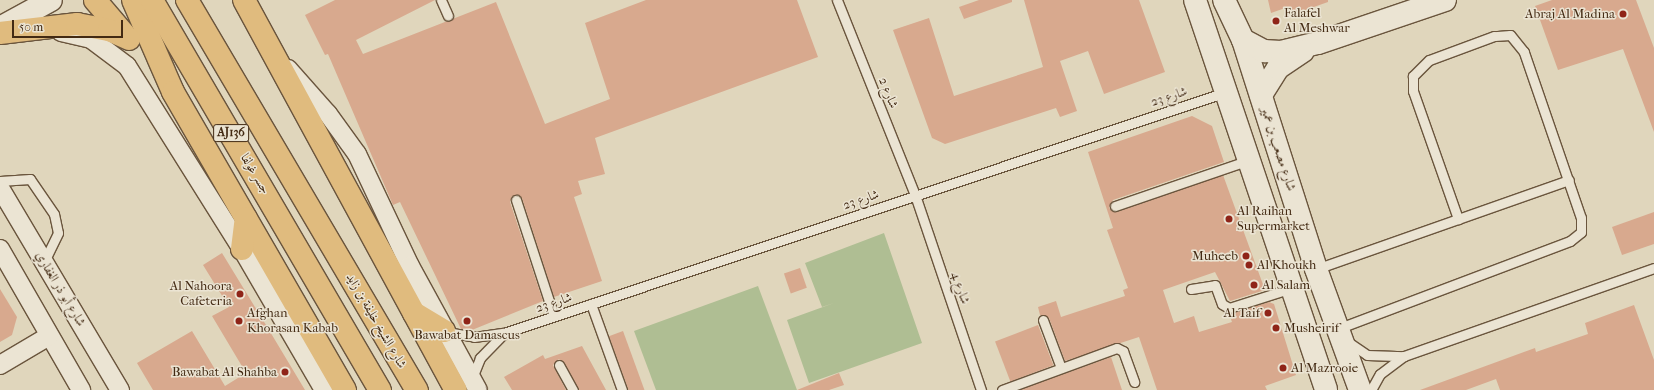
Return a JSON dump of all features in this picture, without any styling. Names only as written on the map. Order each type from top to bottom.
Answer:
[{"type":"main road","points":[[95,0],[173,92]]},
{"type":"main road","points":[[133,0],[173,92],[345,390]]},
{"type":"main road","name":"جسر غولفا","points":[[152,0],[310,266],[380,390]]},
{"type":"main road","name":"شارع الشيخ خليفة بن زايد","points":[[187,0],[417,390]]},
{"type":"main road","points":[[229,0],[250,32],[266,43]]},
{"type":"main road","points":[[244,0],[414,314],[469,386]]},
{"type":"main road","points":[[255,0],[266,43]]},
{"type":"main road","points":[[0,33],[22,29],[77,24],[109,30],[129,39]]},
{"type":"main road","points":[[242,248],[246,218]]},
{"type":"main road","points":[[414,314],[444,331]]},
{"type":"street","points":[[0,28],[51,0]]},
{"type":"street","points":[[1195,0],[1326,390]]},
{"type":"street","name":"شارع مصعب بن عمير","points":[[1224,0],[1243,40],[1316,269],[1360,390]]},
{"type":"street","points":[[1261,94],[1286,60],[1318,44],[1445,0]]},
{"type":"street","points":[[22,29],[77,34],[117,55],[136,78],[242,248],[324,390]]},
{"type":"street","points":[[1243,40],[1254,48],[1273,52],[1318,44]]},
{"type":"street","points":[[266,43],[328,114],[357,154],[444,331],[469,386]]},
{"type":"street","name":"شارع أبو ذر الغفاري","points":[[0,188],[120,390]]},
{"type":"street","points":[[0,249],[81,390]]},
{"type":"street","points":[[0,365],[49,336]]},
{"type":"lane","points":[[442,0],[448,16]]},
{"type":"lane","name":"شارع 2","points":[[837,0],[915,195]]},
{"type":"lane","points":[[1404,356],[1367,355],[1338,331],[1575,239],[1583,222],[1522,46],[1510,35],[1494,36],[1422,64],[1413,76],[1413,91],[1458,220]]},
{"type":"lane","name":"شارع 23","points":[[444,331],[474,337],[504,333],[1227,92]]},
{"type":"lane","points":[[1115,206],[1250,160]]},
{"type":"lane","points":[[0,181],[30,179],[54,214],[58,233],[44,262]]},
{"type":"lane","points":[[1316,269],[1568,180]]},
{"type":"lane","name":"شارع 4","points":[[915,195],[981,390]]},
{"type":"lane","points":[[516,200],[554,316]]},
{"type":"lane","points":[[1371,390],[1380,374],[1404,356],[1654,268]]},
{"type":"lane","points":[[1191,289],[1215,285],[1222,304],[1229,308],[1292,288]]},
{"type":"lane","points":[[591,304],[622,390]]},
{"type":"lane","points":[[1043,320],[1061,368]]},
{"type":"lane","name":"شارع 23","points":[[469,386],[480,358],[504,333]]},
{"type":"lane","points":[[1002,390],[1117,348],[1123,351],[1134,382]]},
{"type":"lane","points":[[559,365],[573,390]]},
{"type":"green space","points":[[884,233],[922,343],[809,383],[787,320],[834,303],[822,307],[805,263]]},
{"type":"green space","points":[[758,286],[797,390],[656,390],[634,331]]},
{"type":"building","points":[[335,0],[435,0],[356,40],[363,54],[496,2],[545,124],[610,99],[585,23],[646,0],[797,0],[818,57],[595,138],[605,174],[578,181],[582,194],[574,197],[602,281],[554,297],[522,198],[512,196],[510,202],[543,301],[472,330],[461,329],[400,202],[393,205],[328,54],[325,55],[305,15]]},
{"type":"building","points":[[979,0],[1012,0],[1012,2],[964,19],[959,7]]},
{"type":"building","points":[[1024,0],[1139,0],[1165,72],[1104,94],[1088,51],[1060,61],[1077,111],[1060,117],[1056,108],[945,144],[932,138],[893,30],[929,18],[954,96],[1043,67]]},
{"type":"building","points":[[1268,0],[1328,0],[1328,2],[1291,15],[1288,7],[1271,13]]},
{"type":"building","points":[[1552,0],[1636,0],[1654,48],[1654,132],[1623,49],[1558,70],[1535,6]]},
{"type":"building","points":[[1192,116],[1212,126],[1224,162],[1113,200],[1109,208],[1117,212],[1223,175],[1265,290],[1230,301],[1215,272],[1163,290],[1174,323],[1194,316],[1199,332],[1232,322],[1229,314],[1269,302],[1274,304],[1296,375],[1265,386],[1267,390],[1157,390],[1139,337],[1065,361],[1049,318],[1040,315],[1038,307],[1056,301],[1061,317],[1125,296],[1123,290],[1128,288],[1107,230],[1113,228],[1088,152]]},
{"type":"building","points":[[1654,212],[1654,244],[1622,255],[1612,227]]},
{"type":"building","points":[[222,253],[305,390],[153,390],[137,363],[192,331],[225,386],[246,373],[212,316],[229,307],[203,265]]},
{"type":"building","points":[[800,268],[807,288],[791,293],[784,274]]},
{"type":"building","points":[[0,289],[17,317],[12,335],[0,342]]},
{"type":"building","points":[[1634,305],[1654,360],[1654,390],[1500,390],[1496,379],[1466,390],[1420,390],[1535,348],[1536,352],[1588,334],[1585,323]]},
{"type":"building","points":[[1038,325],[1053,365],[1010,382],[995,341]]},
{"type":"building","points":[[623,331],[644,390],[629,390],[609,336]]},
{"type":"building","points":[[582,346],[606,390],[579,390],[559,359],[553,365],[566,390],[512,390],[504,377],[543,355],[545,359]]},
{"type":"building","points":[[1111,357],[1122,390],[1019,390]]},
{"type":"building","points":[[839,373],[844,385],[829,390],[797,390]]},
{"type":"place","name":"Abraj Al Madina","points":[[1623,14]]},
{"type":"place","name":"Falafel Al Meshwar","points":[[1276,21]]},
{"type":"place","name":"Al Raihan Supermarket","points":[[1229,219]]},
{"type":"place","name":"Muheeb","points":[[1246,256]]},
{"type":"place","name":"Al Khoukh","points":[[1249,265]]},
{"type":"place","name":"Al Salam","points":[[1254,285]]},
{"type":"place","name":"Al Nahoora Cafeteria","points":[[240,294]]},
{"type":"place","name":"Al Taif","points":[[1268,313]]},
{"type":"place","name":"Afghan Khorasan Kabab","points":[[239,321]]},
{"type":"place","name":"Bawabat Damascus","points":[[467,321]]},
{"type":"place","name":"Musheirif","points":[[1276,328]]},
{"type":"place","name":"Al Mazrooie","points":[[1283,368]]},
{"type":"place","name":"Bawabat Al Shahba","points":[[285,372]]}]
